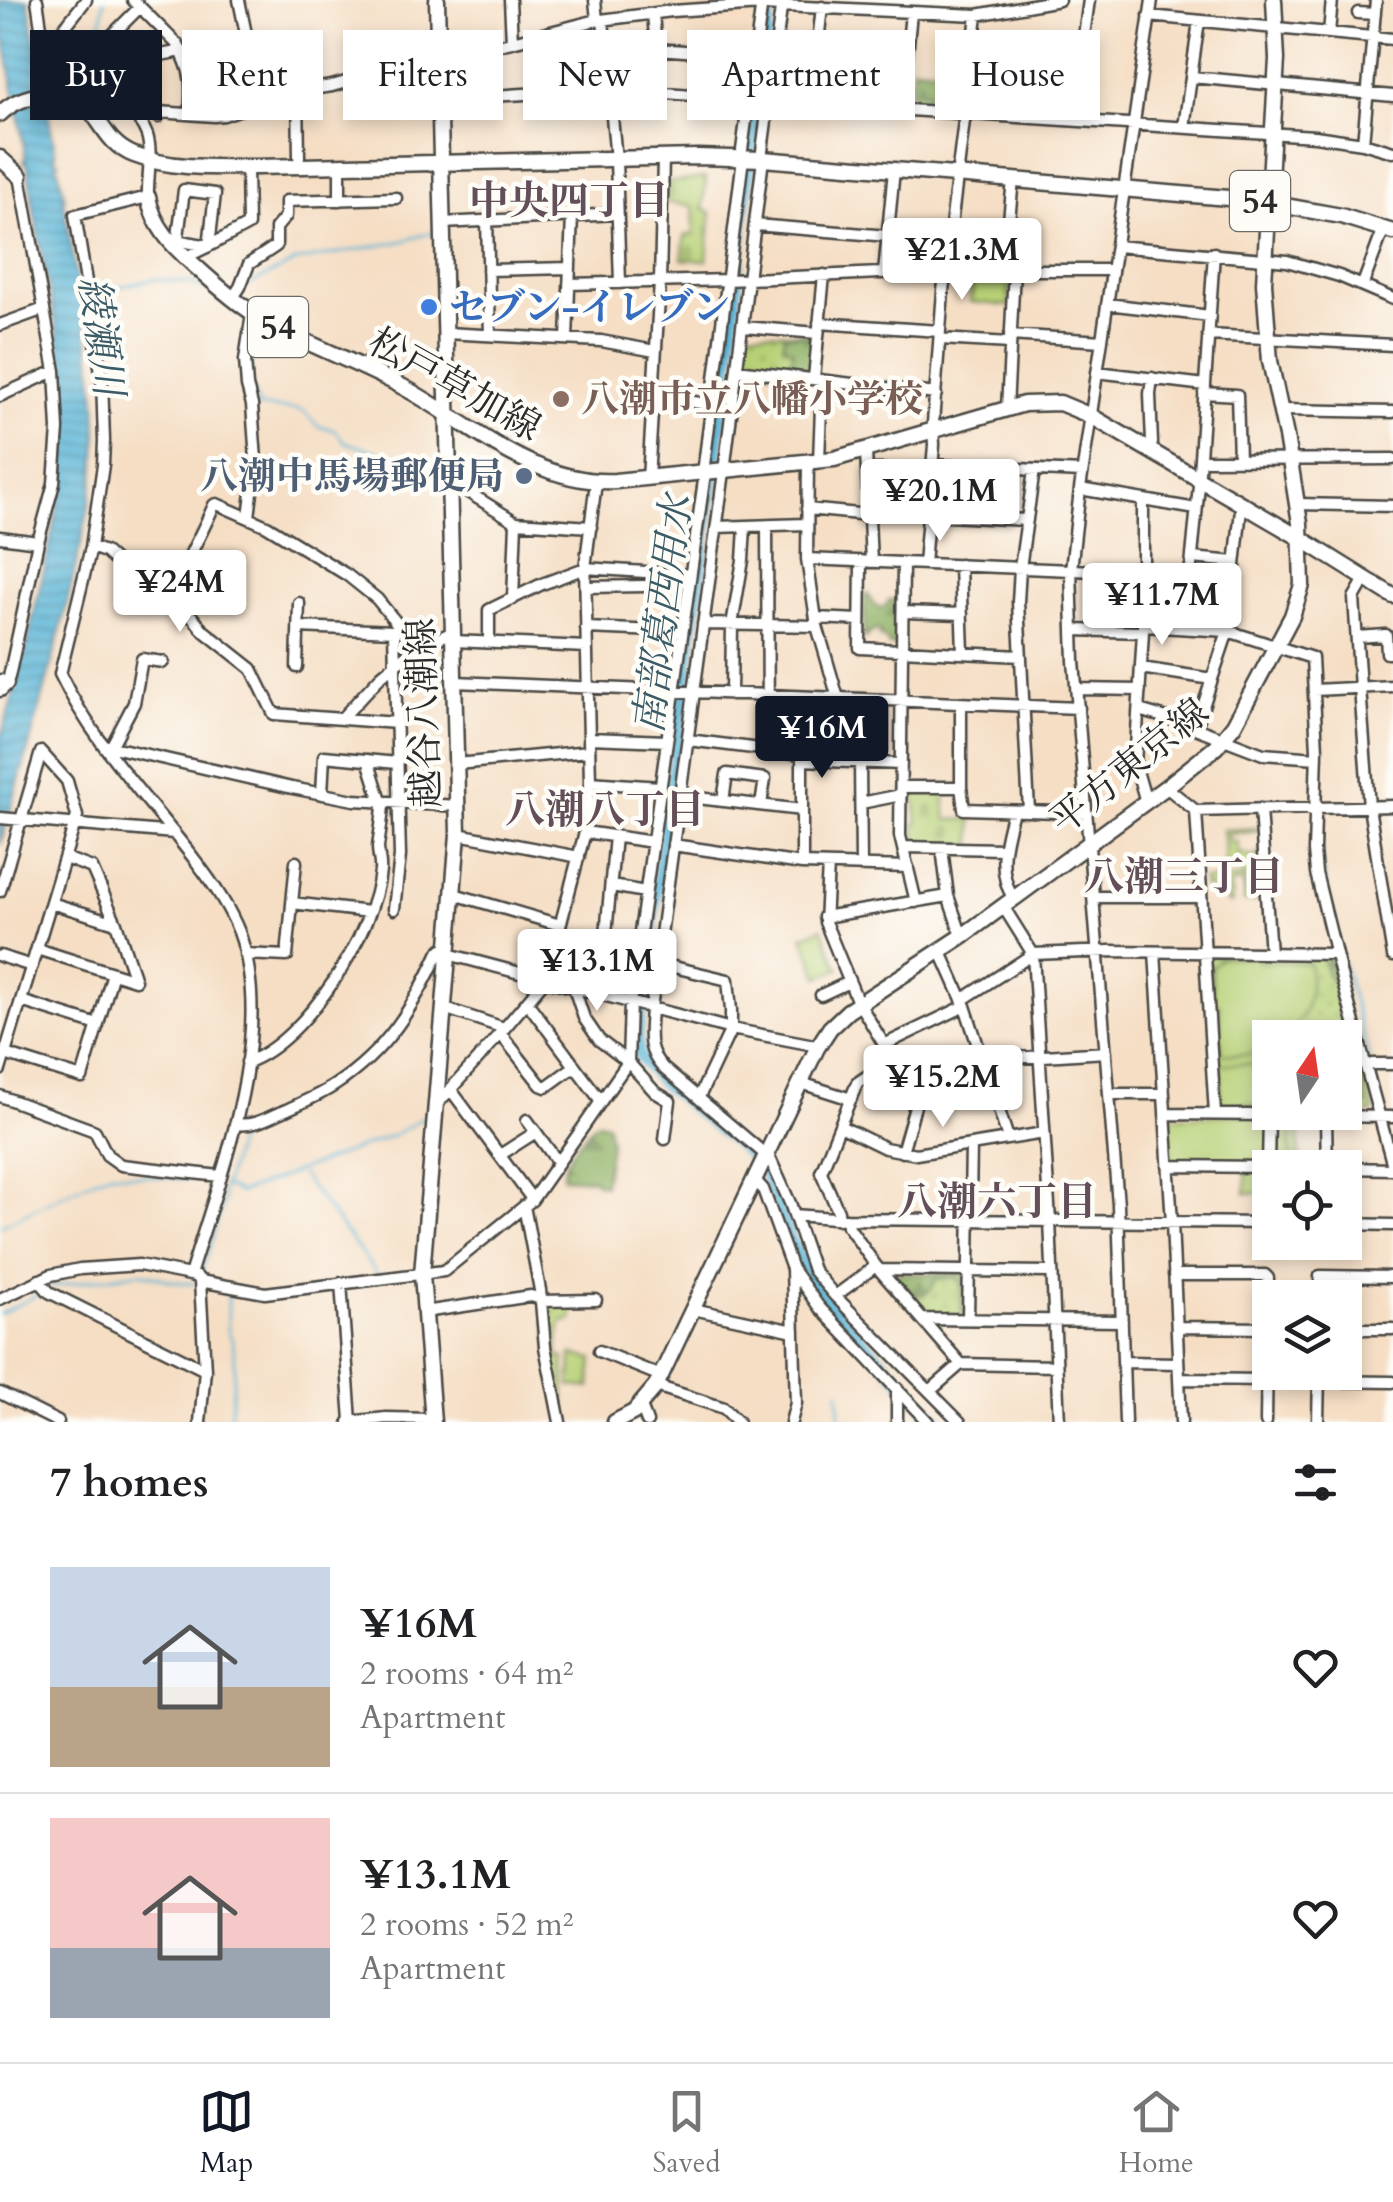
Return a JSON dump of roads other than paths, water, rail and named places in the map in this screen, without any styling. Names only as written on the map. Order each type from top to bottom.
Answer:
[{"type":"main road","name":"越谷八潮線","points":[[438,0],[439,30]]},
{"type":"main road","name":"平方東京線","points":[[615,1422],[641,1406],[659,1381],[830,1028],[941,952],[1224,740],[1278,646],[1300,596],[1302,577],[1298,504],[1270,360],[1264,283],[1276,85],[1274,0]]},
{"type":"main road","name":"54","points":[[0,114],[22,99],[62,94],[80,99],[120,148],[140,158],[762,155],[1269,198],[1342,208],[1390,228]]},
{"type":"main road","name":"越谷八潮線","points":[[433,1420],[422,1274],[458,834],[441,120]]},
{"type":"main road","name":"54","points":[[615,156],[743,154]]},
{"type":"main road","name":"54","points":[[762,155],[894,170],[958,171],[1013,180],[1125,185]]},
{"type":"main road","points":[[0,158],[20,176]]},
{"type":"main road","name":"54","points":[[149,158],[186,166],[247,167],[442,159]]},
{"type":"main road","name":"松戸草加線","points":[[148,197],[158,228],[252,313],[395,382],[542,470],[596,482],[814,462],[866,451],[1024,404],[1047,402],[1090,416],[1393,596]]},
{"type":"street","points":[[37,0],[43,30]]},
{"type":"street","points":[[63,30],[86,0]]},
{"type":"street","points":[[239,0],[245,30]]},
{"type":"street","points":[[510,0],[512,42]]},
{"type":"street","points":[[596,0],[601,30]]},
{"type":"street","points":[[503,44],[600,20],[724,3],[905,8],[976,15],[1059,0]]},
{"type":"street","points":[[1084,30],[1089,0]]},
{"type":"street","points":[[1125,1422],[1119,1222],[1078,708],[1071,570],[1152,0]]},
{"type":"street","points":[[1329,33],[1332,0]]},
{"type":"street","points":[[1363,144],[1376,0]]},
{"type":"street","points":[[136,3],[182,51],[113,64],[101,53],[104,43],[136,3]]},
{"type":"street","points":[[759,30],[763,3]]},
{"type":"street","points":[[778,30],[781,3]]},
{"type":"street","points":[[819,30],[822,6]]},
{"type":"street","points":[[1358,12],[1375,14]]},
{"type":"street","points":[[653,14],[654,30]]},
{"type":"street","points":[[974,30],[976,15]]},
{"type":"street","points":[[1149,16],[1393,39]]},
{"type":"street","points":[[1184,127],[1199,22]]},
{"type":"street","points":[[1192,78],[1393,96]]},
{"type":"street","points":[[139,120],[149,144],[148,197],[75,215],[104,393],[103,464],[90,547],[60,674],[230,911],[246,954],[252,1004],[247,1062],[195,1278],[205,1370],[200,1422]]},
{"type":"street","points":[[299,120],[300,157]]},
{"type":"street","points":[[612,120],[620,283]]},
{"type":"street","points":[[747,120],[714,405],[712,472],[716,527],[649,1007],[650,1047],[663,1068],[767,1156],[813,1270],[960,1422]]},
{"type":"street","points":[[0,1299],[52,1275],[139,1265],[266,1293],[444,1271],[528,1202],[628,1062],[631,1003],[690,575],[736,370],[767,120]]},
{"type":"street","points":[[924,564],[945,270],[963,120]]},
{"type":"street","points":[[1072,120],[1330,138],[1393,152]]},
{"type":"street","points":[[648,479],[663,158]]},
{"type":"street","points":[[340,166],[340,200]]},
{"type":"street","points":[[186,257],[248,226],[247,167]]},
{"type":"street","points":[[884,273],[894,170]]},
{"type":"street","points":[[2,684],[27,600],[56,464],[58,412],[55,371],[20,176]]},
{"type":"street","points":[[1007,409],[1013,180]]},
{"type":"street","points":[[184,190],[216,194],[209,246],[180,241],[178,237],[184,190]]},
{"type":"street","points":[[232,298],[249,264],[276,246],[276,228],[286,216],[286,201],[396,198]]},
{"type":"street","points":[[443,223],[618,214]]},
{"type":"street","points":[[567,339],[572,216]]},
{"type":"street","points":[[487,220],[490,335]]},
{"type":"street","points":[[755,225],[888,236]]},
{"type":"street","points":[[1363,284],[1390,228]]},
{"type":"street","points":[[1116,246],[1266,258],[1317,269],[1393,298]]},
{"type":"street","points":[[1185,628],[1214,253]]},
{"type":"street","points":[[488,270],[570,268]]},
{"type":"street","points":[[570,284],[945,270],[1112,270]]},
{"type":"street","points":[[824,276],[814,462],[806,524],[807,559],[816,622],[840,698],[842,762]]},
{"type":"street","points":[[1108,304],[1210,316]]},
{"type":"street","points":[[0,324],[44,309]]},
{"type":"street","points":[[248,517],[256,460],[245,360],[252,313]]},
{"type":"street","points":[[743,326],[1102,341]]},
{"type":"street","points":[[446,333],[601,341],[655,350]]},
{"type":"street","points":[[1208,335],[1393,345]]},
{"type":"street","points":[[736,370],[936,394]]},
{"type":"street","points":[[0,396],[55,371]]},
{"type":"street","points":[[1097,372],[1152,378],[1237,396],[1239,459]]},
{"type":"street","points":[[1149,450],[1152,378]]},
{"type":"street","points":[[652,396],[714,405]]},
{"type":"street","points":[[1282,410],[1393,412]]},
{"type":"street","points":[[866,451],[868,515],[860,648],[1021,656]]},
{"type":"street","points":[[1200,460],[1393,460]]},
{"type":"street","points":[[933,466],[1082,472]]},
{"type":"street","points":[[868,470],[886,470]]},
{"type":"street","points":[[1029,811],[1018,602],[1034,470]]},
{"type":"street","points":[[436,1105],[546,979],[579,857],[590,782],[585,568],[596,482]]},
{"type":"street","points":[[449,485],[458,486],[516,522],[591,527]]},
{"type":"street","points":[[1080,489],[1196,509]]},
{"type":"street","points":[[1143,500],[1143,629],[1134,764],[1146,802]]},
{"type":"street","points":[[1196,728],[1228,630],[1243,504]]},
{"type":"street","points":[[1298,504],[1393,506]]},
{"type":"street","points":[[173,594],[214,505],[222,505],[283,535],[365,588],[416,647]]},
{"type":"street","points":[[807,509],[868,515]]},
{"type":"street","points":[[928,516],[1027,520]]},
{"type":"street","points":[[513,600],[516,522]]},
{"type":"street","points":[[716,527],[806,524]]},
{"type":"street","points":[[767,526],[768,732],[802,738]]},
{"type":"street","points":[[731,694],[732,625],[746,527]]},
{"type":"street","points":[[0,537],[38,542]]},
{"type":"street","points":[[90,547],[105,552],[127,572],[173,594],[190,618],[252,669],[274,714],[397,724]]},
{"type":"street","points":[[1192,558],[1235,562]]},
{"type":"street","points":[[807,559],[1144,573]]},
{"type":"street","points":[[902,563],[900,836],[916,902]]},
{"type":"street","points":[[960,565],[963,653]]},
{"type":"street","points":[[490,642],[489,610],[585,568],[690,575]]},
{"type":"street","points":[[1364,579],[1354,598],[1369,807],[1387,880],[1393,956]]},
{"type":"street","points":[[586,588],[644,586]]},
{"type":"street","points":[[297,667],[299,603]]},
{"type":"street","points":[[902,612],[962,614]]},
{"type":"street","points":[[703,624],[860,620]]},
{"type":"street","points":[[298,627],[394,631],[400,856],[394,909]]},
{"type":"street","points":[[586,628],[682,632]]},
{"type":"street","points":[[1073,630],[1228,630],[1312,658],[1317,758],[1316,873],[1335,954],[1385,1116],[1393,1167],[1362,1168]]},
{"type":"street","points":[[1357,636],[1386,635],[1388,654],[1393,653]]},
{"type":"street","points":[[342,718],[416,647],[453,636],[490,642],[587,646]]},
{"type":"street","points":[[108,745],[134,703],[142,659],[162,662]]},
{"type":"street","points":[[1141,668],[1212,679]]},
{"type":"street","points":[[455,682],[1078,708]]},
{"type":"street","points":[[1314,690],[1393,686]]},
{"type":"street","points":[[1077,689],[1140,690]]},
{"type":"street","points":[[802,696],[802,864]]},
{"type":"street","points":[[961,704],[960,787],[964,809],[1087,813]]},
{"type":"street","points":[[1138,710],[1268,755],[1317,758]]},
{"type":"street","points":[[589,738],[667,741]]},
{"type":"street","points":[[688,740],[842,762],[901,764]]},
{"type":"street","points":[[108,745],[354,800],[458,806]]},
{"type":"street","points":[[457,764],[589,751]]},
{"type":"street","points":[[0,891],[41,752],[67,781],[77,816],[0,1070]]},
{"type":"street","points":[[322,794],[324,756],[398,763]]},
{"type":"street","points":[[247,1062],[259,1058],[301,1025],[355,946],[369,912],[380,870],[382,801],[368,760]]},
{"type":"street","points":[[860,762],[861,866]]},
{"type":"street","points":[[724,801],[727,774],[765,779],[762,805]]},
{"type":"street","points":[[590,782],[660,787]]},
{"type":"street","points":[[861,803],[901,791],[960,787]]},
{"type":"street","points":[[1166,787],[1196,812],[1393,806]]},
{"type":"street","points":[[680,796],[802,810]]},
{"type":"street","points":[[1260,809],[1270,953]]},
{"type":"street","points":[[1013,811],[1001,857],[1008,902],[1033,954],[1059,1422]]},
{"type":"street","points":[[1196,812],[1215,1114]]},
{"type":"street","points":[[0,818],[174,833]]},
{"type":"street","points":[[585,832],[653,842]]},
{"type":"street","points":[[458,834],[579,857]]},
{"type":"street","points":[[604,956],[615,836]]},
{"type":"street","points":[[673,844],[802,864],[908,867]]},
{"type":"street","points":[[904,847],[1003,849]]},
{"type":"street","points":[[942,848],[948,896],[964,935]]},
{"type":"street","points":[[37,949],[135,980],[116,922],[92,868],[65,858]]},
{"type":"street","points":[[246,954],[287,956],[296,862]]},
{"type":"street","points":[[828,865],[824,917],[860,1004],[917,1098]]},
{"type":"street","points":[[612,886],[646,892]]},
{"type":"street","points":[[454,894],[560,924]]},
{"type":"street","points":[[824,917],[948,896]]},
{"type":"street","points":[[1094,896],[1202,897]]},
{"type":"street","points":[[51,903],[116,922]]},
{"type":"street","points":[[292,904],[369,912]]},
{"type":"street","points":[[555,946],[636,964]]},
{"type":"street","points":[[235,1124],[255,1124],[350,1075],[397,1029],[442,948],[574,988],[817,1048]]},
{"type":"street","points":[[941,952],[963,1003],[1008,1138]]},
{"type":"street","points":[[1155,952],[1181,1422]]},
{"type":"street","points":[[884,1045],[963,1003],[1033,954],[1335,954]]},
{"type":"street","points":[[0,956],[32,966]]},
{"type":"street","points":[[657,963],[728,980],[730,1029],[699,1097]]},
{"type":"street","points":[[5,1054],[82,1078],[113,973]]},
{"type":"street","points":[[820,995],[849,982]]},
{"type":"street","points":[[574,988],[584,1018],[599,1040],[670,1101],[665,1139]]},
{"type":"street","points":[[21,1001],[98,1025]]},
{"type":"street","points":[[526,1002],[601,1101]]},
{"type":"street","points":[[444,1008],[502,1031],[541,1085],[546,1086],[575,1066]]},
{"type":"street","points":[[902,1152],[917,1098],[982,1060],[1106,1052]]},
{"type":"street","points":[[892,1059],[857,1083],[821,1172],[838,1211],[878,1268],[961,1364]]},
{"type":"street","points":[[1372,1064],[1393,1064]]},
{"type":"street","points":[[801,1083],[851,1099]]},
{"type":"street","points":[[450,1090],[500,1155],[528,1202],[545,1348],[560,1422]]},
{"type":"street","points":[[1110,1094],[1164,1094]]},
{"type":"street","points":[[0,1096],[95,1131],[107,1155],[121,1165],[220,1176]]},
{"type":"street","points":[[1165,1114],[1268,1115],[1268,1168],[1168,1166]]},
{"type":"street","points":[[1327,1150],[1329,1116],[1385,1116]]},
{"type":"street","points":[[527,1120],[554,1157]]},
{"type":"street","points":[[840,1126],[885,1148],[926,1154],[1044,1133]]},
{"type":"street","points":[[500,1155],[536,1132]]},
{"type":"street","points":[[968,1320],[970,1145]]},
{"type":"street","points":[[756,1177],[792,1270],[819,1306],[928,1422]]},
{"type":"street","points":[[794,1215],[843,1219],[1252,1223]]},
{"type":"street","points":[[1362,1224],[1393,1224]]},
{"type":"street","points":[[834,1296],[878,1268],[1052,1272]]},
{"type":"street","points":[[791,1422],[796,1404],[792,1270]]},
{"type":"street","points":[[1174,1274],[1265,1276],[1268,1280]]},
{"type":"street","points":[[1320,1280],[1320,1276],[1393,1277]]},
{"type":"street","points":[[39,1280],[49,1292],[205,1370]]},
{"type":"street","points":[[341,1283],[350,1421],[433,1420]]},
{"type":"street","points":[[424,1312],[531,1296],[541,1300],[595,1299]]},
{"type":"street","points":[[693,1308],[794,1331]]},
{"type":"street","points":[[922,1319],[1122,1320]]},
{"type":"street","points":[[1177,1326],[1252,1328]]},
{"type":"street","points":[[1362,1329],[1393,1330]]},
{"type":"street","points":[[600,1351],[724,1408],[738,1422]]},
{"type":"street","points":[[1123,1362],[1178,1363]]},
{"type":"street","points":[[930,1392],[961,1364],[1056,1366]]},
{"type":"street","points":[[1179,1379],[1252,1380]]},
{"type":"street","points":[[1362,1380],[1393,1382]]},
{"type":"street","points":[[897,1388],[897,1422]]},
{"type":"street","points":[[1266,1390],[1266,1422]]},
{"type":"street","points":[[1318,1390],[1318,1422]]},
{"type":"street","points":[[0,1393],[58,1422]]},
{"type":"street","points":[[641,1406],[646,1422]]},
{"type":"water","points":[[0,0],[28,0],[33,30],[30,30],[30,120],[49,120],[59,162],[90,349],[97,439],[89,507],[66,608],[0,845],[0,741],[56,515],[64,468],[66,419],[56,325]]},
{"type":"waterway","points":[[101,30],[104,0]]},
{"type":"waterway","name":"南部葛西用水","points":[[771,0],[730,351],[637,1035],[639,1056],[661,1082],[760,1163],[792,1243],[820,1295],[940,1422]]},
{"type":"waterway","points":[[245,287],[297,261],[433,232]]},
{"type":"waterway","name":"綾瀬川","points":[[91,293],[155,279],[191,283],[214,293]]},
{"type":"waterway","points":[[251,372],[255,329]]},
{"type":"waterway","points":[[253,390],[259,407],[303,410],[318,426],[335,430],[345,442],[388,455],[437,479]]},
{"type":"waterway","points":[[1320,696],[1321,799]]},
{"type":"waterway","points":[[1321,813],[1321,861],[1330,910]]},
{"type":"waterway","points":[[1342,959],[1370,1062]]},
{"type":"waterway","points":[[1372,1070],[1383,1111]]},
{"type":"waterway","points":[[223,1185],[240,1193],[393,1135],[425,1116]]},
{"type":"waterway","points":[[201,1274],[240,1132]]},
{"type":"waterway","points":[[0,1226],[111,1173],[216,1182]]},
{"type":"waterway","points":[[301,1174],[378,1275]]},
{"type":"waterway","points":[[50,1287],[140,1272],[194,1284]]},
{"type":"waterway","points":[[228,1290],[228,1331],[235,1363],[230,1422]]},
{"type":"waterway","points":[[0,1314],[43,1292]]},
{"type":"waterway","points":[[839,1391],[840,1422]]},
{"type":"place","name":"セブン-イレブン","points":[[429,307]]},
{"type":"place","name":"八潮市立八幡小学校","points":[[561,399]]},
{"type":"place","name":"八潮中馬場郵便局","points":[[524,476]]},
{"type":"district","name":"中央四丁目","points":[[569,200]]},
{"type":"district","name":"八潮八丁目","points":[[605,809]]},
{"type":"district","name":"八潮三丁目","points":[[1184,876]]},
{"type":"district","name":"八潮六丁目","points":[[997,1201]]}]
